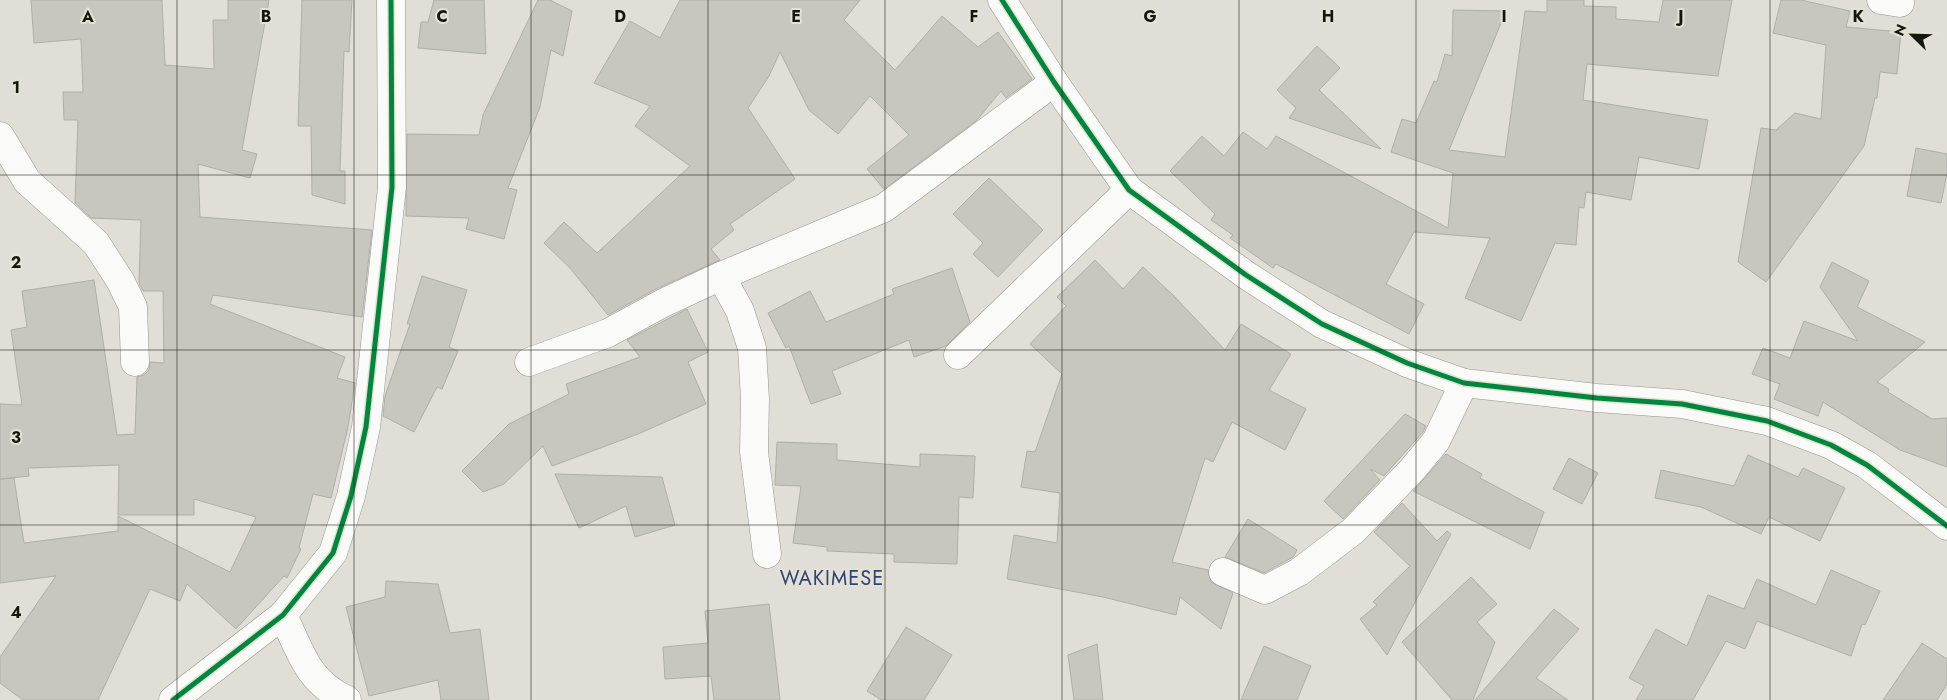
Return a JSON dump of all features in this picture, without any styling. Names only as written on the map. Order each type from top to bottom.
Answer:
[{"type":"street","points":[[173,700],[283,615],[333,553],[351,496],[366,427],[392,187],[391,0]]},
{"type":"street","points":[[1002,0],[1054,82],[1129,190],[1246,275],[1322,324],[1407,363],[1464,383],[1597,398],[1682,404],[1767,421],[1831,445],[1867,465],[1947,526]]},
{"type":"street","points":[[529,362],[608,333],[663,303],[721,276],[884,208],[1054,82]]},
{"type":"street","points":[[0,136],[27,181],[96,243],[121,282],[133,307],[135,362]]},
{"type":"street","points":[[958,355],[1129,190]]},
{"type":"street","points":[[721,276],[740,311],[752,348],[755,399],[754,452],[767,554]]},
{"type":"street","points":[[1223,572],[1265,590],[1298,572],[1353,531],[1436,442],[1464,383]]},
{"type":"street","points":[[283,615],[303,657],[319,683],[348,700]]},
{"type":"building","points":[[31,0],[162,0],[165,65],[214,69],[213,20],[228,20],[228,0],[269,0],[242,150],[257,154],[250,178],[198,164],[200,217],[372,230],[362,317],[213,295],[210,304],[345,357],[337,378],[355,383],[348,427],[331,498],[313,494],[299,548],[301,549],[287,578],[284,576],[236,629],[187,584],[180,601],[150,589],[98,700],[23,700],[0,683],[0,657],[56,576],[0,583],[0,404],[22,405],[11,330],[27,327],[22,291],[94,280],[117,435],[135,434],[137,377],[144,375],[149,370],[150,362],[164,363],[163,291],[143,291],[139,283],[141,220],[91,218],[75,203],[78,120],[64,120],[63,92],[83,92],[81,39],[34,43]],"holes":[[[119,465],[118,515],[194,515],[194,499],[256,517],[230,572],[118,516],[118,531],[24,543],[14,478],[0,479],[29,476],[28,468]]]},
{"type":"building","points":[[302,0],[352,0],[349,52],[344,51],[340,171],[345,171],[345,204],[312,195],[311,126],[298,126]]},
{"type":"building","points":[[434,0],[484,0],[486,54],[418,48],[421,22],[428,22]]},
{"type":"building","points":[[538,0],[550,0],[572,11],[563,56],[551,50],[540,107],[508,188],[517,190],[504,239],[466,229],[469,218],[406,216],[407,134],[479,135],[483,115]]},
{"type":"building","points":[[680,0],[860,0],[844,20],[895,70],[942,16],[978,47],[998,32],[1032,79],[1006,98],[1001,91],[976,121],[884,189],[867,169],[909,135],[870,96],[838,134],[809,110],[780,52],[769,76],[748,108],[795,179],[730,224],[734,230],[711,249],[720,260],[656,289],[608,315],[570,268],[544,243],[564,222],[597,253],[690,166],[635,126],[650,106],[594,83],[630,21],[660,38]]},
{"type":"building","points":[[1547,0],[1584,0],[1584,6],[1616,7],[1616,19],[1659,22],[1663,0],[1732,0],[1718,76],[1587,64],[1583,100],[1708,120],[1699,169],[1639,157],[1631,200],[1586,192],[1584,208],[1579,207],[1576,245],[1555,243],[1521,321],[1465,298],[1490,238],[1414,232],[1386,284],[1424,304],[1409,334],[1276,264],[1273,268],[1230,238],[1233,235],[1211,220],[1215,214],[1170,171],[1202,136],[1224,156],[1243,132],[1267,149],[1276,136],[1448,228],[1453,173],[1391,152],[1402,119],[1416,123],[1434,81],[1437,82],[1445,54],[1452,56],[1453,10],[1506,11],[1449,150],[1505,157],[1525,11],[1547,12]]},
{"type":"building","points":[[1781,0],[1801,0],[1850,11],[1846,27],[1901,32],[1897,74],[1880,72],[1877,98],[1875,98],[1864,146],[1766,282],[1738,262],[1761,128],[1776,130],[1795,113],[1821,119],[1826,45],[1773,33]]},
{"type":"building","points":[[1317,46],[1340,68],[1319,90],[1381,149],[1289,118],[1296,108],[1277,90]]},
{"type":"building","points":[[1916,148],[1947,154],[1947,173],[1941,203],[1907,196]]},
{"type":"building","points":[[989,178],[1043,230],[998,277],[973,254],[983,243],[953,214]]},
{"type":"building","points":[[1095,260],[1123,289],[1143,267],[1173,295],[1225,350],[1241,324],[1291,354],[1269,390],[1306,409],[1285,450],[1232,422],[1213,462],[1205,458],[1172,562],[1208,570],[1211,582],[1233,593],[1221,629],[1180,597],[1176,615],[1103,597],[1007,579],[1014,535],[1057,543],[1060,493],[1021,487],[1027,451],[1035,452],[1062,374],[1030,344],[1066,306],[1057,297]]},
{"type":"building","points":[[1832,262],[1869,281],[1857,307],[1925,342],[1877,382],[1889,389],[1888,392],[1932,419],[1947,418],[1947,467],[1900,450],[1823,402],[1818,416],[1774,399],[1780,384],[1752,374],[1763,348],[1790,358],[1804,321],[1858,341],[1820,287]]},
{"type":"building","points":[[952,268],[970,322],[946,346],[914,357],[909,340],[832,371],[841,394],[811,404],[789,346],[786,348],[768,313],[810,291],[826,322],[894,294],[892,289]]},
{"type":"building","points":[[422,276],[467,290],[449,347],[458,351],[442,389],[437,387],[414,432],[383,416],[385,396],[410,324],[407,324]]},
{"type":"building","points":[[687,309],[708,352],[688,362],[706,404],[638,434],[552,466],[543,446],[504,484],[483,492],[462,471],[509,424],[569,394],[566,384],[640,357],[627,340]]},
{"type":"building","points":[[1405,414],[1426,426],[1423,432],[1384,476],[1370,469],[1380,480],[1343,519],[1324,501]]},
{"type":"building","points":[[777,442],[837,444],[837,460],[920,467],[920,454],[975,456],[973,498],[959,497],[957,564],[894,562],[894,554],[827,551],[827,547],[793,543],[801,486],[775,485]]},
{"type":"building","points":[[1446,454],[1482,474],[1480,478],[1544,512],[1530,549],[1413,491]]},
{"type":"building","points":[[1748,455],[1798,477],[1803,468],[1845,488],[1820,541],[1769,517],[1761,534],[1701,507],[1655,498],[1661,470],[1734,486]]},
{"type":"building","points":[[1569,458],[1598,473],[1582,504],[1553,489]]},
{"type":"building","points":[[555,474],[662,477],[675,525],[635,537],[626,506],[579,528]]},
{"type":"building","points":[[1402,503],[1437,541],[1447,531],[1451,534],[1387,655],[1360,619],[1377,605],[1373,602],[1410,566],[1374,532]]},
{"type":"building","points":[[1248,519],[1297,550],[1293,557],[1264,573],[1225,557]]},
{"type":"building","points":[[1831,570],[1880,591],[1865,625],[1862,624],[1851,656],[1757,621],[1745,649],[1726,641],[1693,700],[1636,700],[1644,686],[1629,678],[1656,629],[1687,646],[1708,595],[1744,609],[1757,579],[1816,605]]},
{"type":"building","points":[[1471,577],[1497,604],[1477,622],[1495,642],[1473,700],[1452,700],[1402,642]]},
{"type":"building","points":[[386,581],[438,584],[450,633],[480,629],[489,700],[441,700],[438,680],[369,696],[346,607],[385,597]]},
{"type":"building","points":[[769,604],[780,700],[714,700],[711,676],[665,679],[663,647],[708,643],[705,611]]},
{"type":"building","points":[[1554,609],[1579,629],[1536,678],[1568,700],[1475,700]]},
{"type":"building","points":[[906,627],[952,655],[924,700],[881,700],[867,691]]},
{"type":"building","points":[[1922,643],[1947,659],[1947,684],[1937,700],[1883,700]]},
{"type":"building","points":[[1097,644],[1103,700],[1074,700],[1068,655]]},
{"type":"building","points":[[1264,646],[1311,666],[1297,700],[1241,700]]},
{"type":"cycle path","points":[[173,700],[283,615],[333,553],[351,496],[366,427],[392,187],[391,0]]},
{"type":"cycle path","points":[[1002,0],[1054,82],[1129,190],[1246,275],[1322,324],[1407,363],[1464,383],[1597,398],[1682,404],[1767,421],[1831,445],[1867,465],[1947,526]]},
{"type":"district","name":"WAKIMESE","points":[[832,578]]}]
